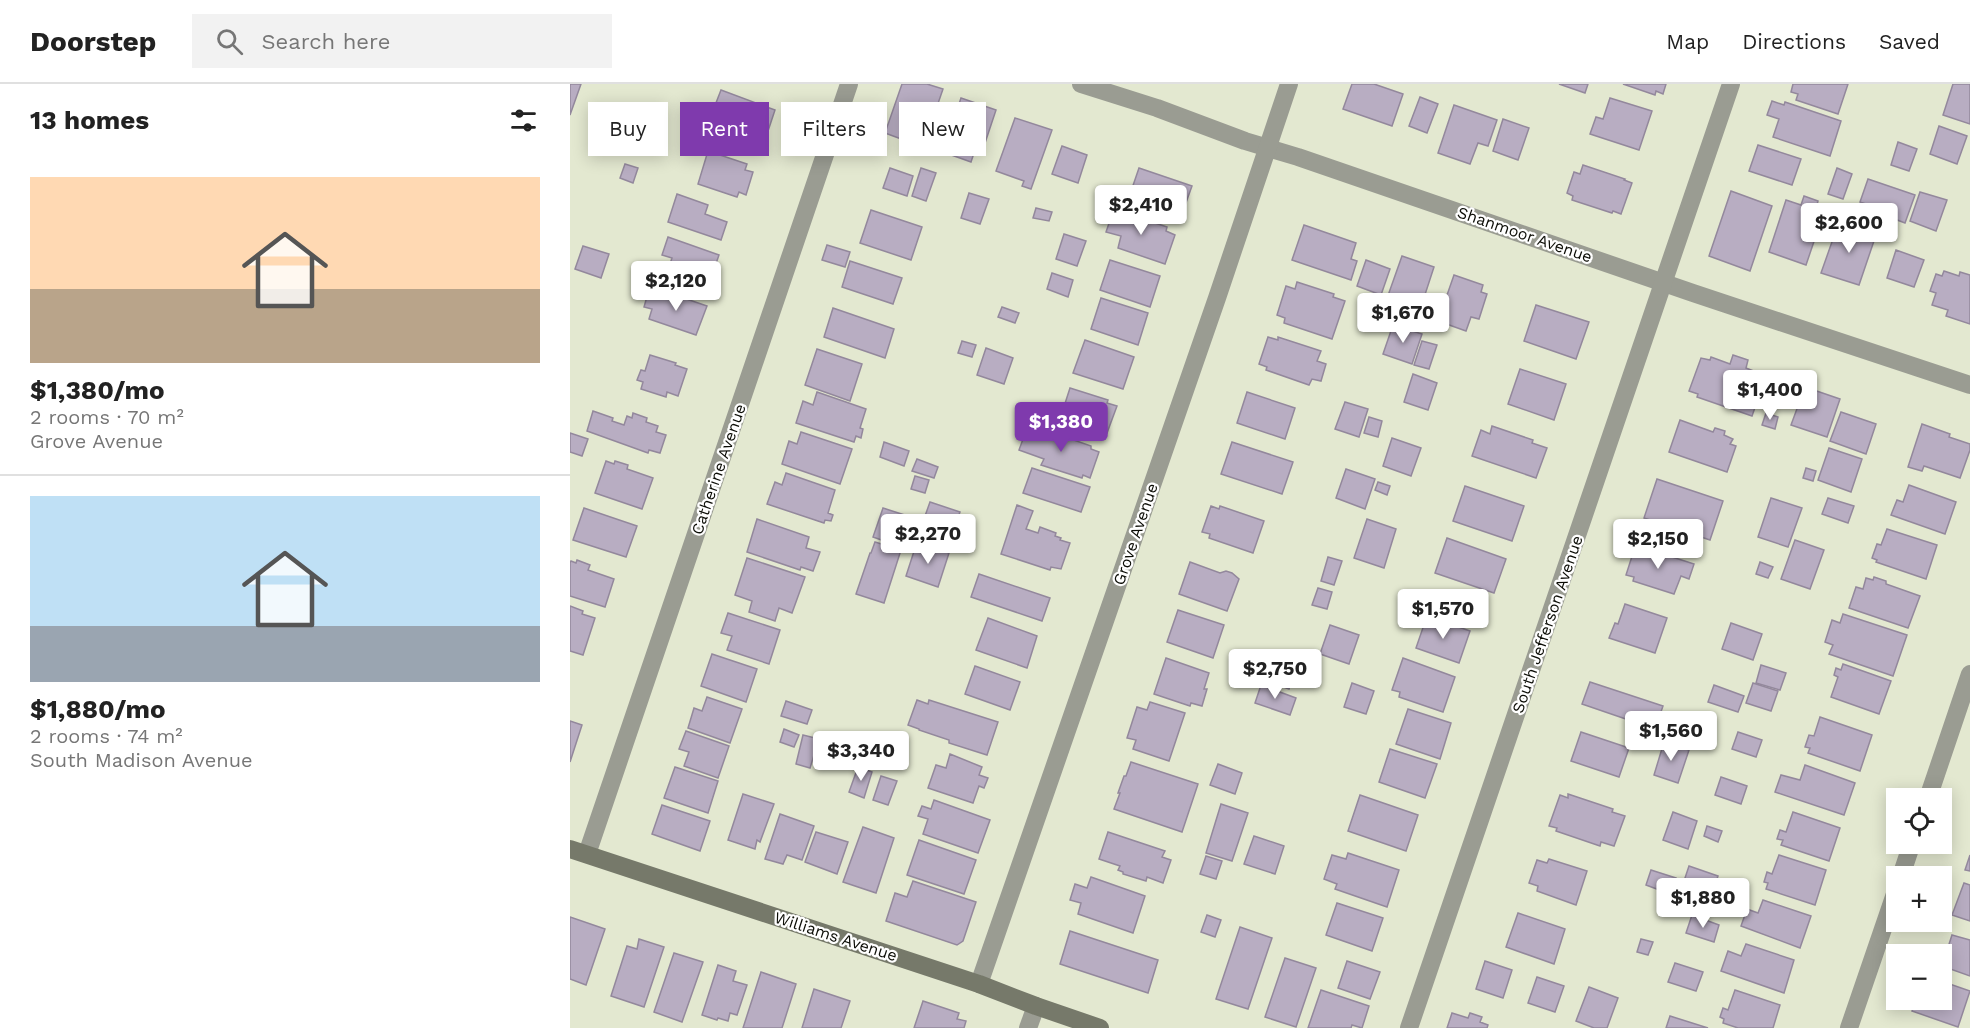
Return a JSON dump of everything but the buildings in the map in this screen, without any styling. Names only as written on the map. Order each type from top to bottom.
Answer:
[{"type":"street","name":"Catherine Avenue","points":[[579,852],[849,84]]},
{"type":"street","name":"Shanmoor Avenue","points":[[1081,84],[1970,385]]},
{"type":"street","name":"Grove Avenue","points":[[979,984],[1218,298],[1289,84]]},
{"type":"street","name":"South Jefferson Avenue","points":[[1409,1028],[1731,84]]},
{"type":"street","points":[[1931,788],[1970,674]]},
{"type":"street","name":"Williams Avenue","points":[[579,852],[979,984],[1100,1028]]},
{"type":"street","points":[[1849,1028],[1886,920]]},
{"type":"street","points":[[1028,1028],[1036,1006]]}]
